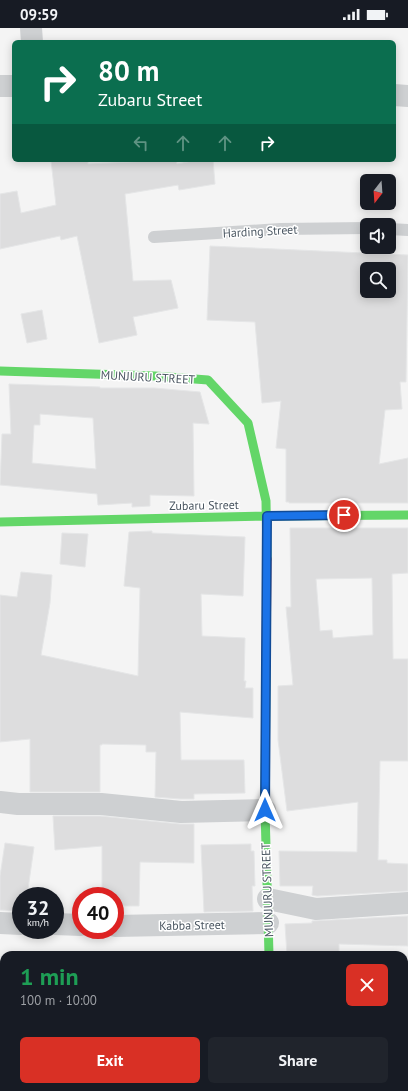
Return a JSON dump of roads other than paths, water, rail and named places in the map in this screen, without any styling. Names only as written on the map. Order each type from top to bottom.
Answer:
[{"type":"street","points":[[31,28],[32,40]]},
{"type":"street","points":[[0,86],[12,86]]},
{"type":"street","points":[[396,95],[408,96]]},
{"type":"street","name":"MUNJURU STREET","points":[[0,371],[155,376],[208,380],[248,423],[266,501],[267,516],[265,810],[269,951]]},
{"type":"street","name":"Zubaru Street","points":[[0,522],[267,516],[408,515]]},
{"type":"street","points":[[0,802],[18,804],[101,804],[181,812],[265,810]]},
{"type":"street","points":[[268,899],[316,909],[408,903]]},
{"type":"street","points":[[0,923],[12,924]]},
{"type":"street","name":"Kabba Street","points":[[124,926],[268,923]]},
{"type":"lane","name":"Harding Street","points":[[154,237],[280,229],[360,228]]},
{"type":"lane","points":[[396,229],[408,230]]}]
